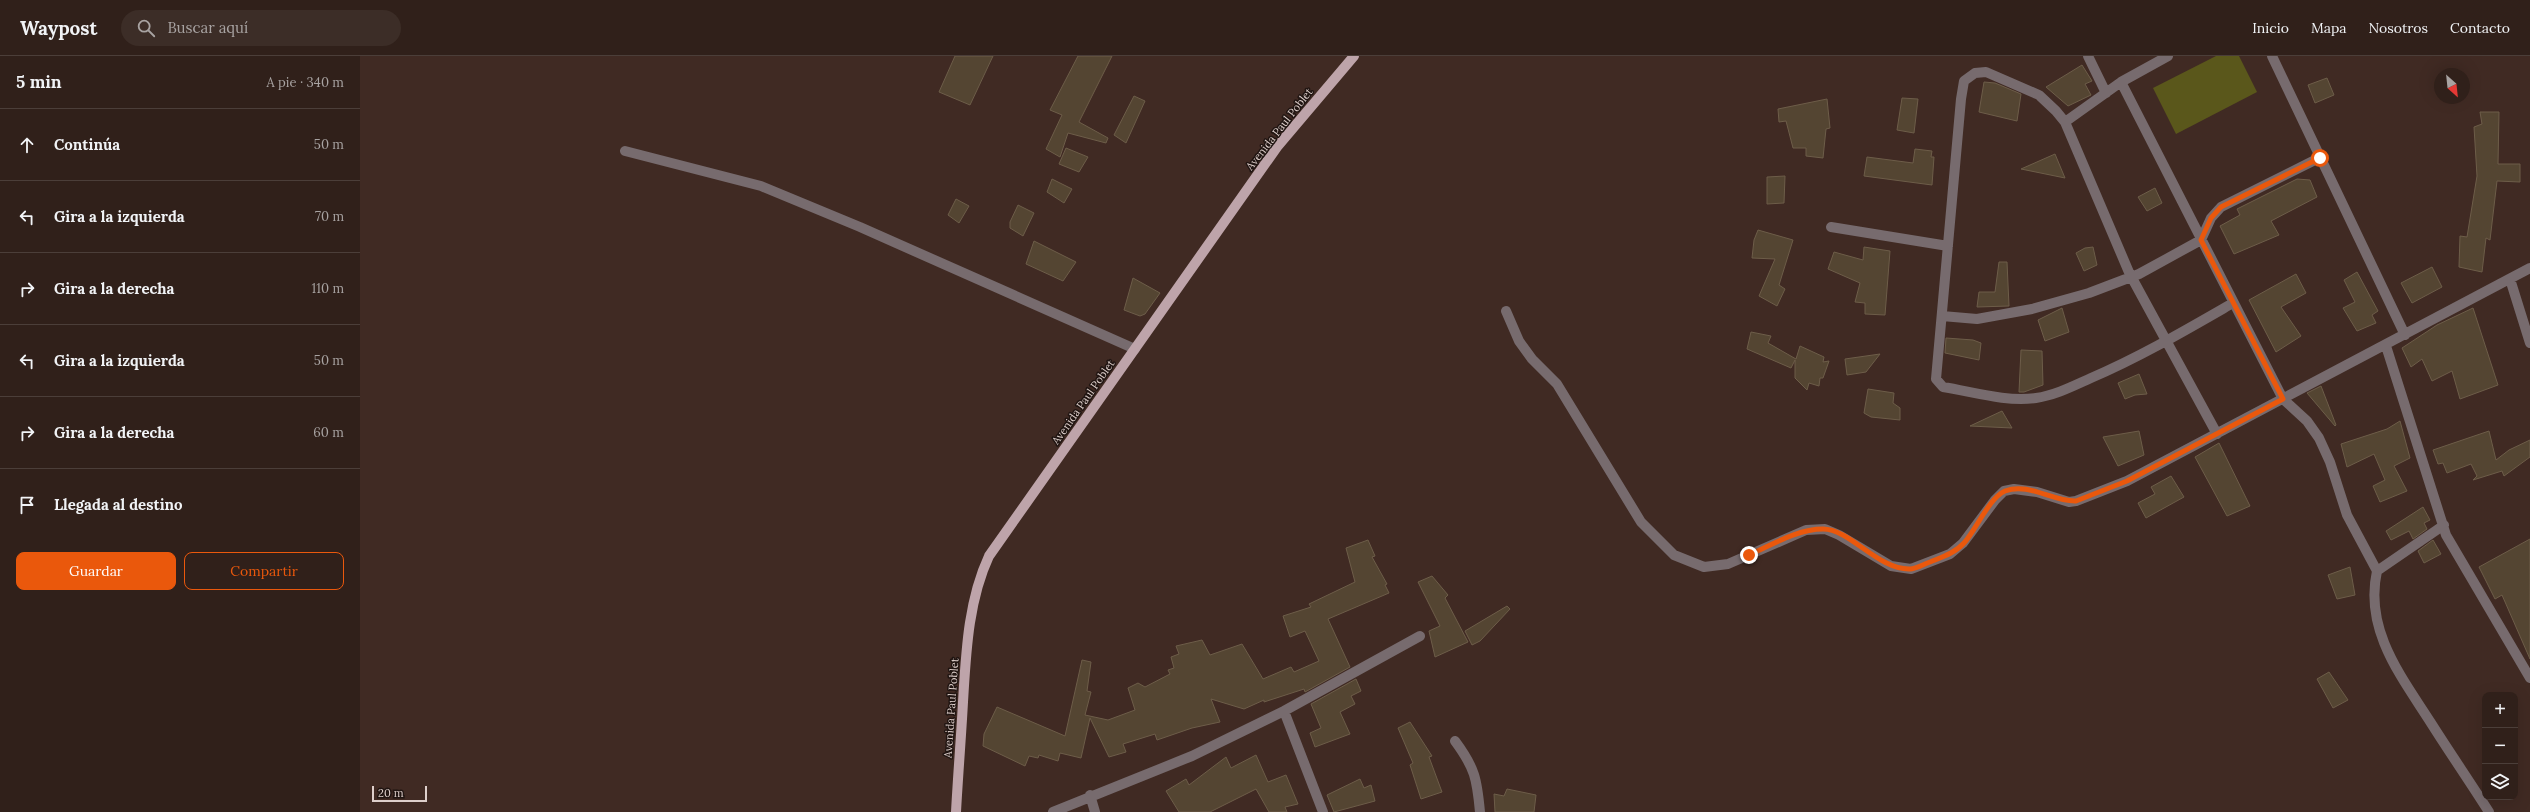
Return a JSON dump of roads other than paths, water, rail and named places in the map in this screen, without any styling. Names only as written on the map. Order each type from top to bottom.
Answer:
[{"type":"main road","name":"Avenida Paul Poblet","points":[[956,812],[965,668],[974,598],[979,577],[989,556],[1277,147],[1354,56]]},
{"type":"street","points":[[2088,56],[2106,93]]},
{"type":"street","points":[[2065,122],[2121,82],[2168,56]]},
{"type":"street","points":[[2272,56],[2405,335]]},
{"type":"street","points":[[2217,434],[2166,341],[2132,277],[2065,122],[2039,95],[1986,72],[1975,73],[1964,82],[1961,99],[1936,379],[1939,384],[1943,387],[2009,399],[2037,398],[2060,392],[2133,360],[2166,341],[2233,303]]},
{"type":"street","points":[[2121,82],[2283,399],[2307,421],[2319,438],[2330,462],[2347,515],[2377,571],[2373,591],[2379,630],[2391,662],[2489,812]]},
{"type":"street","points":[[625,151],[761,186],[860,227],[1135,349]]},
{"type":"street","points":[[1942,316],[1977,319],[2032,309],[2089,293],[2132,277],[2201,240],[2211,218],[2221,207],[2320,158]]},
{"type":"street","points":[[1831,227],[1948,246]]},
{"type":"street","points":[[1506,311],[1519,341],[1532,359],[1556,384],[1641,522],[1674,555],[1704,567],[1728,564],[1806,530],[1825,529],[1839,535],[1891,566],[1911,569],[1950,554],[1963,543],[1995,500],[2004,492],[2014,489],[2037,492],[2069,502],[2076,501],[2127,481],[2386,346],[2530,268]]},
{"type":"street","points":[[2510,279],[2530,343]]},
{"type":"street","points":[[2386,346],[2446,535],[2530,678]]},
{"type":"street","points":[[2377,571],[2444,525]]},
{"type":"street","points":[[1053,812],[1090,795],[1192,756],[1284,711],[1420,636]]},
{"type":"street","points":[[1284,711],[1323,812]]},
{"type":"street","points":[[1455,741],[1470,762],[1478,788],[1480,812]]},
{"type":"street","points":[[1090,795],[1095,812]]}]
